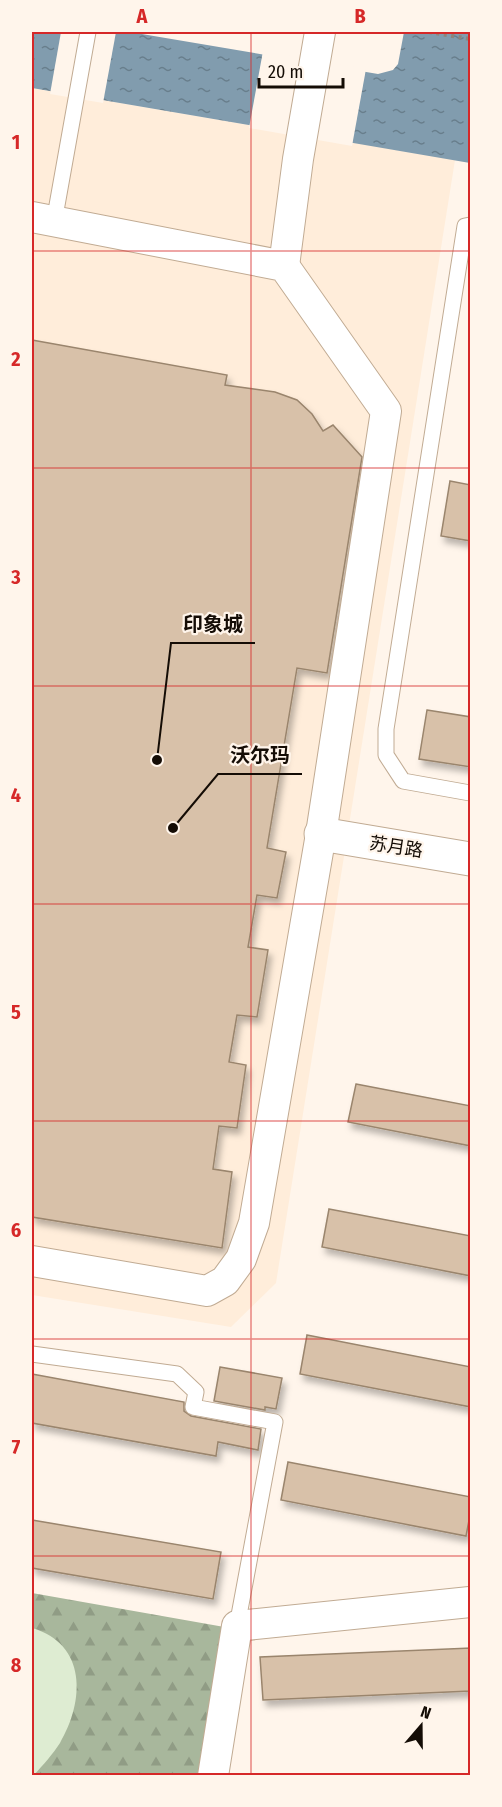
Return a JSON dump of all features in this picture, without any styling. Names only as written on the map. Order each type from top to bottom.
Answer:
[{"type":"street","points":[[32,1262],[207,1291],[225,1281],[241,1259],[254,1223],[321,834],[386,411],[284,266],[298,159],[318,43]]},
{"type":"street","points":[[43,220],[284,266]]},
{"type":"street","name":"苏月路","points":[[321,834],[471,859]]},
{"type":"street","points":[[213,1776],[237,1626],[469,1598]]},
{"type":"lane","points":[[43,220],[71,128],[88,32]]},
{"type":"lane","points":[[471,225],[465,226],[386,729],[386,755],[403,781],[471,793]]},
{"type":"lane","points":[[32,1354],[177,1374],[196,1392],[193,1407],[274,1422],[237,1626]]},
{"type":"path","points":[[429,32],[471,39]]},
{"type":"shaded area","points":[[32,88],[455,160],[276,1283],[231,1327],[32,1295]]},
{"type":"green space","points":[[32,1593],[204,1775],[32,1775]]},
{"type":"green space","points":[[32,1593],[230,1628],[204,1775],[34,1775],[60,1743],[74,1710],[77,1692],[72,1660],[63,1647],[50,1636],[32,1628]]},
{"type":"water","points":[[32,32],[130,32],[378,74],[393,70],[398,64],[404,32],[470,32],[470,163],[32,88]]},
{"type":"pier","points":[[61,32],[116,32],[103,103],[50,94]]},
{"type":"pier","points":[[263,51],[366,69],[352,146],[249,128]]},
{"type":"building","points":[[32,340],[227,375],[225,385],[275,392],[297,400],[312,414],[323,431],[333,425],[362,457],[327,673],[297,668],[267,848],[286,852],[277,898],[257,895],[248,947],[268,950],[257,1017],[237,1015],[229,1062],[246,1065],[237,1128],[219,1126],[213,1169],[232,1172],[222,1248],[32,1217]]},
{"type":"building","points":[[450,481],[471,485],[471,541],[441,536]]},
{"type":"building","points":[[427,710],[471,717],[471,767],[419,759]]},
{"type":"building","points":[[356,1084],[471,1106],[471,1146],[348,1122]]},
{"type":"building","points":[[329,1209],[471,1236],[471,1276],[322,1247]]},
{"type":"building","points":[[307,1335],[471,1367],[471,1407],[300,1374]]},
{"type":"building","points":[[220,1367],[282,1378],[276,1409],[265,1407],[265,1410],[214,1401]]},
{"type":"building","points":[[32,1374],[184,1402],[184,1411],[191,1416],[261,1429],[258,1450],[218,1442],[216,1456],[32,1423]]},
{"type":"building","points":[[288,1462],[471,1497],[466,1536],[281,1500]]},
{"type":"building","points":[[32,1520],[221,1552],[213,1599],[32,1568]]},
{"type":"building","points":[[471,1648],[471,1691],[263,1700],[260,1657]]},
{"type":"place","name":"印象城","points":[[157,760]]},
{"type":"place","name":"沃尔玛","points":[[173,828]]}]
